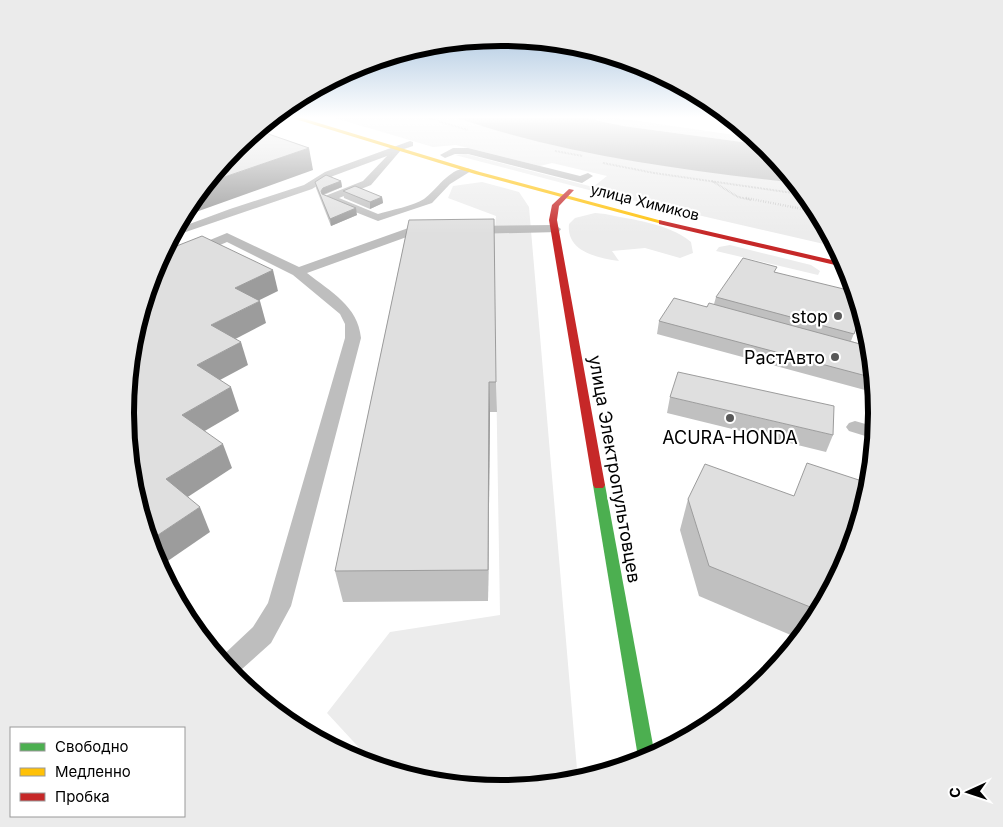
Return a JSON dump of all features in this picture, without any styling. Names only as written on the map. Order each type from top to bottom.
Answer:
[{"type":"street","name":"улица Химиков","points":[[417,157],[466,171],[832,252]]},
{"type":"street","name":"улица Химиков","points":[[450,157],[566,194],[837,263]]},
{"type":"street","name":"улица Электропультовцев","points":[[566,194],[556,205],[553,213],[555,229],[646,751]]},
{"type":"lane","points":[[183,230],[234,211],[308,187],[329,174],[377,157]]},
{"type":"lane","points":[[389,157],[367,183],[329,198],[378,218],[428,201],[446,182],[466,171]]},
{"type":"lane","points":[[490,157],[582,180],[588,176]]},
{"type":"lane","points":[[459,230],[555,229]]},
{"type":"lane","points":[[298,272],[414,230],[441,230]]},
{"type":"lane","points":[[167,262],[227,237],[298,272],[346,312],[352,324],[353,338],[279,606],[262,635],[232,663]]},
{"type":"lane","points":[[854,427],[868,431]]},
{"type":"path","points":[[580,157],[590,160]]},
{"type":"path","points":[[599,162],[654,173],[795,193]]},
{"type":"path","points":[[712,181],[738,197],[808,210]]},
{"type":"shaded area","points":[[461,157],[476,157],[593,187],[607,176],[552,163],[540,166],[502,157],[611,157],[786,182],[807,209],[828,245],[589,190]]},
{"type":"shaded area","points":[[609,157],[764,157],[787,182],[711,173]]},
{"type":"shaded area","points":[[482,182],[519,192],[529,207],[577,773],[573,774],[549,778],[502,781],[454,778],[430,774],[365,755],[327,713],[390,632],[500,615],[494,245],[496,216],[448,198],[453,186]]},
{"type":"shaded area","points":[[595,213],[638,220],[672,230],[691,242],[693,253],[680,258],[645,248],[612,251],[619,261],[585,252],[578,247],[569,234],[569,224],[575,218]]},
{"type":"shaded area","points":[[730,245],[811,265],[820,271],[818,275],[716,251],[719,247]]},
{"type":"building","points":[[239,157],[284,157],[219,179]]},
{"type":"building","points":[[326,175],[341,181],[323,188],[322,194],[356,208],[330,219],[315,182]]},
{"type":"building","points":[[355,186],[382,197],[370,202],[343,191]]},
{"type":"building","points":[[494,219],[496,382],[489,382],[488,570],[335,571],[409,220]]},
{"type":"building","points":[[202,236],[273,270],[235,288],[260,301],[211,325],[241,342],[197,365],[231,387],[182,415],[223,444],[166,479],[200,507],[156,537],[141,485],[137,461],[134,414],[135,389],[141,342],[147,318],[162,273],[174,247]]},
{"type":"building","points":[[743,258],[777,267],[774,272],[847,290],[858,324],[854,334],[716,297]]},
{"type":"building","points":[[674,298],[707,307],[709,303],[862,345],[867,376],[659,321]]},
{"type":"building","points":[[678,372],[834,406],[833,435],[670,397]]},
{"type":"building","points":[[807,463],[863,481],[856,509],[841,554],[813,608],[709,566],[688,499],[705,464],[794,496]]},
{"type":"traffic: fast","points":[[599,485],[646,751]]},
{"type":"traffic: slow","points":[[422,157],[662,222]]},
{"type":"traffic: jam","points":[[571,190],[556,205],[553,220],[599,485]]},
{"type":"traffic: jam","points":[[662,222],[837,264]]},
{"type":"place","name":"stop","points":[[838,316]]},
{"type":"place","name":"РастАвто","points":[[835,357]]},
{"type":"place","name":"ACURA-HONDA","points":[[730,418]]}]
